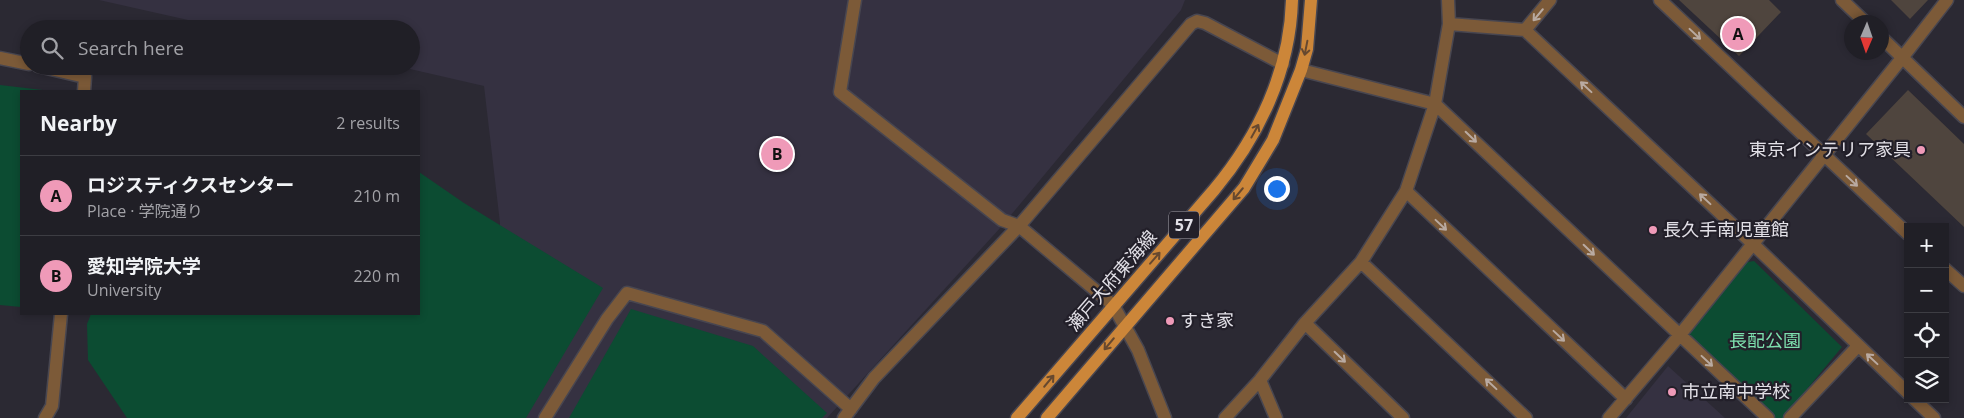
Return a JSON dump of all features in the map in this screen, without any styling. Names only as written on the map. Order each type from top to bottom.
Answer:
[{"type":"main road","name":"瀬戸大府東海線","points":[[1017,418],[1237,161],[1265,113],[1282,64],[1289,33],[1292,0]]},
{"type":"main road","name":"57","points":[[1046,418],[1244,188],[1273,140],[1301,70],[1307,49],[1311,0]]},
{"type":"street","points":[[855,0],[840,92],[1002,220],[1019,226],[1113,305],[1138,350],[1166,418]]},
{"type":"street","points":[[1225,418],[1260,380],[1305,323],[1361,262],[1406,191],[1435,104],[1450,24],[1448,0]]},
{"type":"street","points":[[1525,30],[1550,0]]},
{"type":"street","points":[[1660,0],[1904,230]]},
{"type":"street","points":[[1842,0],[1858,15]]},
{"type":"street","points":[[1610,418],[1753,244],[1946,0]]},
{"type":"street","points":[[544,418],[607,319],[626,293],[763,331],[847,414],[874,378],[1019,226],[1191,24],[1197,22],[1205,23],[1282,64]]},
{"type":"street","points":[[1450,24],[1525,30],[1753,244],[1904,389]]},
{"type":"street","points":[[1889,45],[1964,118]]},
{"type":"street","points":[[0,58],[20,62]]},
{"type":"street","points":[[1301,70],[1435,104],[1768,418]]},
{"type":"street","points":[[76,75],[85,77],[84,90]]},
{"type":"street","points":[[1406,191],[1626,399]]},
{"type":"street","points":[[1361,262],[1526,418]]},
{"type":"street","points":[[1949,273],[1964,286]]},
{"type":"street","points":[[45,418],[52,406],[61,315]]},
{"type":"street","points":[[1305,323],[1403,418]]},
{"type":"street","points":[[1790,418],[1858,346]]},
{"type":"street","points":[[1260,380],[1276,418]]},
{"type":"street","points":[[1918,403],[1934,418]]},
{"type":"shaded area","points":[[99,0],[1185,0],[1181,10],[1001,227],[827,418],[494,418],[500,223],[484,86],[420,71],[420,20],[188,20]]},
{"type":"shaded area","name":"市立南中学校","points":[[1668,366],[1725,418],[1626,418]]},
{"type":"green space","points":[[0,85],[42,90],[20,90],[20,307],[0,305]]},
{"type":"green space","points":[[420,173],[464,203],[603,288],[526,418],[127,418],[88,360],[87,324],[91,315],[420,315]]},
{"type":"green space","name":"長配公園","points":[[1754,261],[1842,347],[1783,418],[1774,418],[1690,339],[1689,333],[1742,263]]},
{"type":"green space","points":[[631,309],[753,346],[827,413],[822,418],[569,418]]},
{"type":"building","points":[[1679,0],[1769,0],[1781,12],[1739,56]]},
{"type":"building","points":[[1891,0],[1928,0],[1910,19]]},
{"type":"building","points":[[1908,90],[1964,144],[1964,227],[1866,134]]},
{"type":"place","name":"ロジスティクスセンター","points":[[1738,34]]},
{"type":"place","name":"東京インテリア家具","points":[[1921,150]]},
{"type":"place","name":"愛知学院大学","points":[[777,154]]},
{"type":"place","name":"長久手南児童館","points":[[1653,230]]},
{"type":"place","name":"すき家","points":[[1170,321]]},
{"type":"place","name":"市立南中学校","points":[[1672,392]]}]
